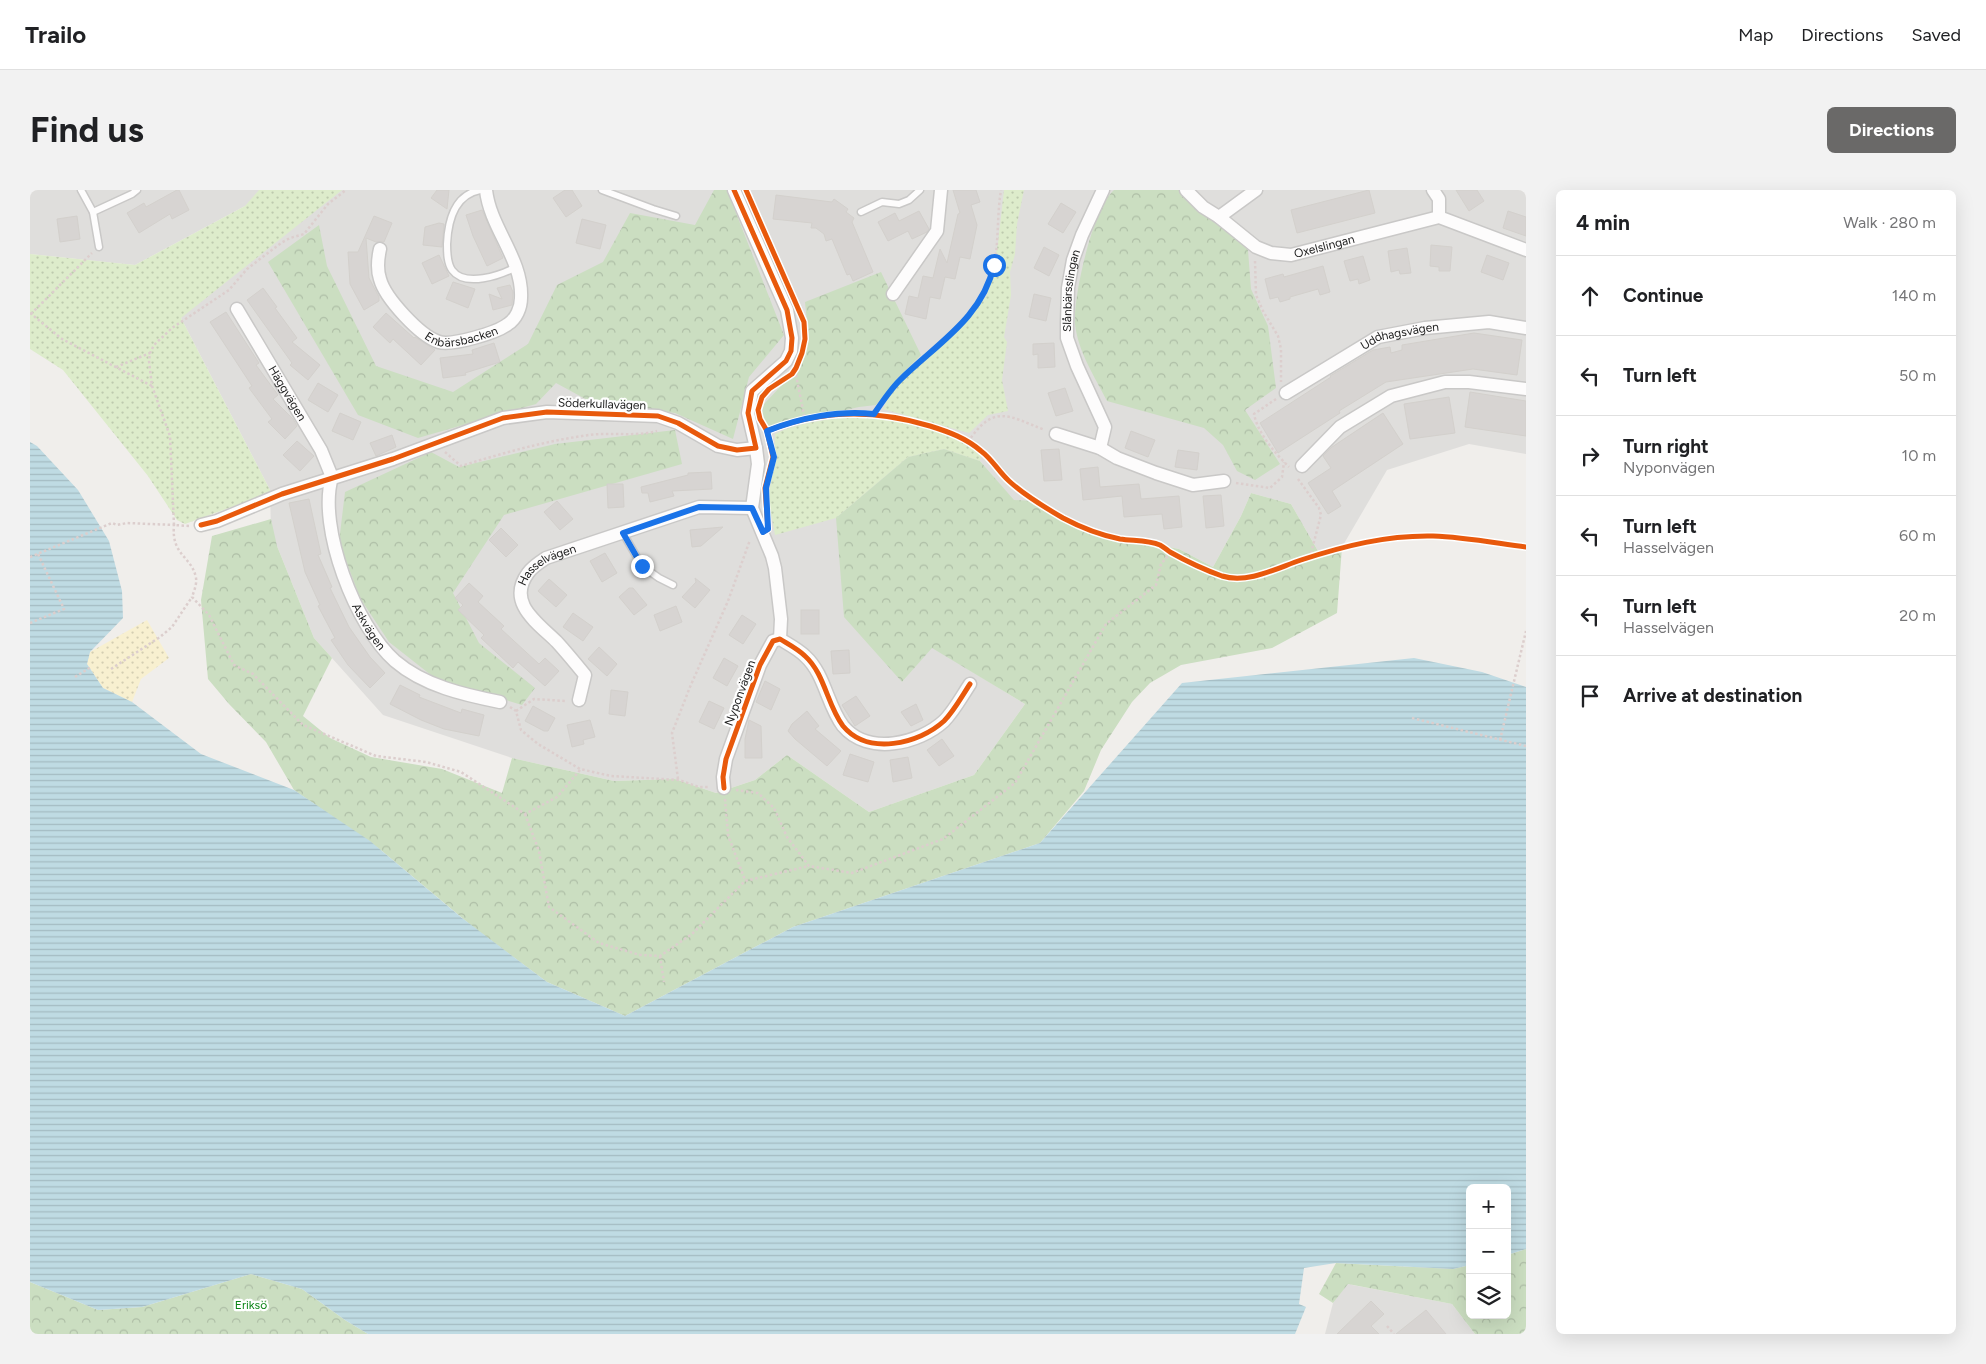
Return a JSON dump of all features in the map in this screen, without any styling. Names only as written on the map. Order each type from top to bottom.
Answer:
[{"type":"street","name":"Enbärsbacken","points":[[380,249],[378,258],[380,279],[397,309],[431,338],[440,343],[451,342],[495,331],[508,324],[518,313],[521,299],[516,267],[491,213],[486,190]]},
{"type":"street","points":[[734,190],[791,323],[791,351],[786,361],[752,390],[748,413],[758,464],[752,508],[763,532],[775,568],[780,638],[806,656],[813,665],[836,716],[845,728],[869,742],[886,744],[901,742],[920,737],[934,729],[945,720],[970,684]]},
{"type":"street","points":[[893,294],[937,231],[941,190]]},
{"type":"street","name":"Slånbärsslingan","points":[[1100,448],[1105,427],[1076,366],[1067,338],[1066,324],[1068,288],[1073,260],[1082,235],[1103,190]]},
{"type":"street","name":"Oxelslingan","points":[[1186,190],[1203,207],[1219,216],[1256,248],[1271,253],[1291,255],[1439,218]]},
{"type":"street","points":[[1219,216],[1256,190]]},
{"type":"street","points":[[1433,190],[1439,199],[1439,218],[1526,250]]},
{"type":"street","name":"Häggvägen","points":[[237,309],[316,442],[332,477]]},
{"type":"street","name":"Uddhagsvägen","points":[[1286,393],[1378,337],[1425,328],[1490,322],[1526,328]]},
{"type":"street","points":[[1302,466],[1340,427],[1391,396],[1445,382],[1469,382],[1526,389]]},
{"type":"street","name":"Söderkullavägen","points":[[201,525],[217,521],[282,494],[332,477],[354,472],[503,418],[547,412],[658,416],[678,423],[718,446],[737,450],[756,448]]},
{"type":"street","points":[[1056,434],[1100,448],[1125,461],[1193,485],[1224,481]]},
{"type":"street","name":"Askvägen","points":[[332,477],[328,491],[329,508],[338,556],[345,579],[356,604],[366,624],[380,643],[395,661],[420,678],[472,696],[500,702]]},
{"type":"street","name":"Hasselvägen","points":[[579,700],[585,675],[556,642],[535,623],[523,606],[520,588],[528,572],[546,558],[699,507],[752,508]]},
{"type":"street","name":"Nyponvägen","points":[[724,788],[723,777],[726,758],[760,665],[768,647],[773,641],[780,638]]},
{"type":"lane","points":[[80,190],[93,212],[98,247]]},
{"type":"lane","points":[[93,212],[132,194],[136,190]]},
{"type":"lane","points":[[480,190],[464,196],[456,205],[450,219],[447,240],[449,264],[453,271],[460,276],[473,278],[489,278],[516,267]]},
{"type":"lane","points":[[602,190],[676,216]]},
{"type":"lane","points":[[861,212],[882,202],[899,204],[909,200],[920,190]]},
{"type":"lane","points":[[623,533],[642,566],[673,585]]},
{"type":"path","points":[[111,668],[160,637],[172,626],[192,597],[196,579],[193,570],[177,549],[170,436],[152,386],[150,353],[154,345],[172,328],[228,290],[254,264],[281,243],[304,234],[328,204],[346,190]]},
{"type":"path","points":[[874,414],[898,381],[957,329],[984,295],[990,282],[994,265],[1001,190]]},
{"type":"path","points":[[98,247],[30,314],[62,339],[152,386]]},
{"type":"path","points":[[1256,248],[1256,294],[1263,311],[1278,336],[1281,349],[1280,379],[1286,393]]},
{"type":"path","points":[[116,366],[150,353]]},
{"type":"path","points":[[788,377],[795,370],[799,360]]},
{"type":"path","points":[[795,370],[805,420]]},
{"type":"path","points":[[968,442],[978,427],[987,419],[1004,415],[1056,434]]},
{"type":"path","points":[[797,422],[812,418]]},
{"type":"path","points":[[434,443],[461,466],[518,449],[581,437],[645,434],[660,430]]},
{"type":"path","points":[[961,438],[976,447]]},
{"type":"path","points":[[1224,481],[1270,488],[1282,477],[1284,462]]},
{"type":"path","points":[[30,557],[112,523],[117,525],[127,523],[201,525]]},
{"type":"path","points":[[679,780],[672,733],[728,601],[752,536],[763,532]]},
{"type":"path","points":[[1165,548],[1180,556]]},
{"type":"path","points":[[192,597],[209,614],[234,665],[254,674],[303,725],[376,756],[426,762],[461,772],[525,814],[539,851],[549,907],[599,943],[640,955],[660,956],[692,934],[745,880],[809,866],[852,873],[943,839],[1015,783],[1106,624],[1156,585],[1160,564],[1171,552]]},
{"type":"path","points":[[30,623],[64,609],[38,554]]},
{"type":"path","points":[[1301,560],[1318,555]]},
{"type":"path","points":[[1500,740],[1526,631]]},
{"type":"path","points":[[75,677],[91,667]]},
{"type":"path","points":[[516,710],[534,698],[579,700]]},
{"type":"path","points":[[500,702],[516,710],[521,730],[538,744],[580,769],[611,776],[679,780],[699,787],[724,788],[758,793],[774,808],[787,837],[809,866]]},
{"type":"path","points":[[1412,718],[1526,746]]},
{"type":"path","points":[[525,814],[558,797],[580,769]]},
{"type":"path","points":[[724,788],[728,835],[745,880]]},
{"type":"path","points":[[660,956],[664,982]]},
{"type":"path","points":[[1387,1326],[1394,1334]]},
{"type":"shaded area","points":[[30,190],[1526,190],[1526,454],[1469,444],[1387,470],[1342,547],[1318,551],[1291,504],[1251,493],[1241,516],[1213,567],[1179,549],[1094,532],[1034,501],[1014,501],[980,461],[944,449],[908,457],[837,518],[902,682],[932,647],[1025,704],[974,775],[869,812],[787,755],[755,780],[716,793],[675,779],[614,781],[512,758],[383,715],[314,638],[271,531],[270,490],[181,318],[245,206],[135,265],[30,254]]},
{"type":"shaded area","points":[[1347,1284],[1452,1304],[1475,1334],[1325,1334],[1333,1303]]},
{"type":"green space","points":[[259,190],[342,190],[181,318],[270,490],[270,493],[185,524],[177,520],[148,476],[63,370],[30,349],[30,254],[135,265],[245,206]]},
{"type":"green space","points":[[714,190],[727,190],[784,335],[749,377],[733,439],[675,413],[591,402],[556,383],[536,404],[418,438],[358,415],[268,262],[319,225],[327,266],[376,366],[453,392],[528,344],[557,285],[603,262],[630,213],[695,225]]},
{"type":"green space","points":[[1004,190],[1024,190],[1017,224],[1015,254],[1010,272],[1011,295],[1004,337],[1007,342],[1002,380],[1008,411],[988,415],[969,433],[883,409],[894,386],[965,323],[987,295],[998,243]]},
{"type":"green space","points":[[1114,190],[1183,190],[1248,250],[1251,289],[1268,326],[1276,388],[1245,410],[1280,464],[1255,480],[1237,471],[1223,445],[1204,428],[1107,401],[1088,364],[1075,324],[1077,294],[1092,233],[1106,200]]},
{"type":"green space","points":[[881,272],[921,355],[898,378],[876,405],[859,407],[780,425],[767,431],[761,417],[764,404],[797,369],[807,341],[805,302]]},
{"type":"green space","points":[[868,415],[944,432],[968,443],[981,454],[980,461],[944,449],[908,457],[836,518],[775,535],[768,498],[774,466],[775,434],[809,423]]},
{"type":"green space","points":[[675,430],[682,464],[504,515],[453,593],[479,643],[535,688],[522,705],[436,679],[389,642],[360,598],[339,542],[345,492],[431,452],[459,467],[555,444]]},
{"type":"green space","points":[[944,449],[980,461],[1014,500],[1034,501],[1094,532],[1179,549],[1213,567],[1241,516],[1251,493],[1291,504],[1318,551],[1342,547],[1337,613],[1272,648],[1181,665],[1150,683],[1132,702],[1101,750],[1084,791],[1040,843],[793,927],[625,1016],[547,982],[473,927],[382,851],[294,790],[266,742],[208,679],[201,600],[212,536],[271,519],[277,546],[314,638],[332,658],[303,716],[330,738],[371,757],[442,769],[502,793],[512,758],[614,781],[675,779],[716,793],[755,780],[787,755],[869,812],[974,775],[1025,704],[932,648],[902,682],[844,617],[836,518],[908,457]]},
{"type":"green space","points":[[1526,1249],[1526,1334],[1475,1334],[1452,1304],[1348,1284],[1333,1303],[1319,1294],[1336,1263],[1453,1269],[1466,1266],[1466,1319],[1511,1319],[1511,1254]]},
{"type":"green space","name":"Eriksö","points":[[251,1274],[302,1289],[368,1334],[30,1334],[30,1282],[98,1310],[142,1307]]},
{"type":"sand","points":[[147,620],[169,658],[141,679],[132,702],[103,688],[87,664],[90,652]]},
{"type":"water","points":[[30,442],[37,446],[78,490],[109,541],[122,591],[123,618],[90,652],[87,664],[103,688],[132,702],[201,754],[294,790],[370,841],[462,918],[547,982],[625,1016],[793,927],[1040,843],[1182,683],[1414,658],[1482,672],[1526,687],[1526,1249],[1511,1254],[1511,1184],[1466,1184],[1466,1266],[1453,1269],[1336,1263],[1304,1268],[1299,1304],[1306,1307],[1295,1334],[368,1334],[302,1289],[251,1274],[142,1307],[98,1310],[30,1282]]},
{"type":"building","points":[[179,190],[189,210],[172,219],[170,214],[139,233],[127,213],[144,203],[146,207]]},
{"type":"building","points":[[437,190],[449,190],[447,209],[431,198]]},
{"type":"building","points":[[565,190],[572,190],[582,206],[566,217],[553,198]]},
{"type":"building","points":[[953,190],[976,190],[980,202],[971,205],[977,225],[970,259],[960,257],[955,279],[945,277],[940,299],[930,297],[926,319],[905,314],[909,296],[918,298],[923,276],[933,278],[940,249],[947,263],[958,214],[960,213]]},
{"type":"building","points":[[1369,190],[1375,213],[1297,233],[1291,210]]},
{"type":"building","points":[[1456,190],[1477,190],[1484,201],[1469,211]]},
{"type":"building","points":[[776,195],[832,202],[834,199],[848,209],[846,212],[854,218],[852,222],[873,272],[853,281],[850,274],[847,275],[832,239],[826,241],[824,234],[816,228],[811,228],[812,223],[773,219]]},
{"type":"building","points":[[1061,203],[1076,212],[1063,233],[1048,224]]},
{"type":"building","points":[[482,210],[503,258],[487,266],[473,236],[466,215]]},
{"type":"building","points":[[919,211],[929,229],[927,232],[912,239],[908,231],[888,241],[878,222],[895,213],[899,221]]},
{"type":"building","points":[[1508,211],[1526,217],[1526,236],[1503,228]]},
{"type":"building","points":[[77,216],[80,239],[60,242],[57,219]]},
{"type":"building","points":[[374,216],[392,223],[384,242],[376,242],[366,238],[369,278],[379,297],[379,301],[364,310],[350,284],[348,252],[358,252]]},
{"type":"building","points":[[582,219],[606,225],[600,249],[576,243]]},
{"type":"building","points":[[439,223],[444,224],[442,247],[423,245],[425,227]]},
{"type":"building","points":[[1431,245],[1452,247],[1450,271],[1439,271],[1439,267],[1430,266]]},
{"type":"building","points":[[1044,247],[1059,255],[1049,276],[1034,268]]},
{"type":"building","points":[[1407,248],[1411,273],[1400,274],[1399,270],[1391,272],[1388,251]]},
{"type":"building","points":[[439,255],[449,276],[432,284],[422,263]]},
{"type":"building","points":[[1487,255],[1509,263],[1503,280],[1481,272]]},
{"type":"building","points":[[1363,256],[1370,280],[1359,284],[1358,279],[1350,281],[1344,261]]},
{"type":"building","points":[[1323,266],[1330,292],[1320,295],[1318,289],[1280,302],[1278,297],[1270,299],[1265,279],[1283,274],[1284,277]]},
{"type":"building","points":[[453,282],[475,289],[468,308],[446,299]]},
{"type":"building","points":[[510,285],[513,292],[512,305],[493,310],[489,294],[502,299],[497,288]]},
{"type":"building","points":[[263,288],[297,338],[292,342],[320,365],[308,380],[290,365],[292,363],[247,300]]},
{"type":"building","points":[[1034,294],[1051,298],[1046,321],[1029,317]]},
{"type":"building","points":[[226,312],[259,363],[256,365],[278,395],[273,399],[293,419],[297,426],[285,439],[268,422],[272,419],[249,388],[252,386],[210,322]]},
{"type":"building","points":[[386,313],[414,338],[435,350],[421,365],[393,339],[390,343],[373,327]]},
{"type":"building","points":[[1474,333],[1522,340],[1517,375],[1473,369],[1386,382],[1339,411],[1340,413],[1278,453],[1260,423],[1373,350],[1390,347],[1391,353],[1402,350],[1402,345]]},
{"type":"building","points":[[494,343],[500,362],[465,373],[466,375],[443,378],[440,358],[473,354],[472,350]]},
{"type":"building","points":[[1054,343],[1055,367],[1038,368],[1038,354],[1033,355],[1033,344]]},
{"type":"building","points":[[318,383],[338,395],[328,412],[308,400]]},
{"type":"building","points":[[1065,388],[1073,411],[1056,416],[1048,393]]},
{"type":"building","points":[[1470,392],[1526,401],[1526,436],[1465,427]]},
{"type":"building","points":[[1449,397],[1455,433],[1410,439],[1404,404]]},
{"type":"building","points":[[340,413],[361,422],[353,440],[332,431]]},
{"type":"building","points":[[1383,413],[1403,444],[1332,491],[1341,506],[1328,514],[1308,483],[1331,468],[1323,456],[1332,447]]},
{"type":"building","points":[[1131,431],[1155,440],[1148,457],[1125,448]]},
{"type":"building","points":[[392,435],[396,447],[376,456],[370,443]]},
{"type":"building","points":[[297,441],[314,456],[300,471],[283,455]]},
{"type":"building","points":[[1059,449],[1062,480],[1044,481],[1041,450]]},
{"type":"building","points":[[1178,450],[1199,453],[1197,470],[1175,467]]},
{"type":"building","points":[[1098,467],[1100,487],[1139,484],[1141,499],[1179,496],[1182,527],[1164,529],[1162,514],[1124,517],[1122,496],[1083,500],[1080,469]]},
{"type":"building","points":[[711,472],[712,489],[672,491],[674,496],[650,502],[648,493],[642,493],[641,487],[688,475],[688,473]]},
{"type":"building","points":[[607,484],[623,484],[624,507],[608,508]]},
{"type":"building","points":[[1221,495],[1224,526],[1206,528],[1203,496]]},
{"type":"building","points":[[309,499],[321,554],[318,555],[332,587],[330,588],[349,627],[370,657],[385,673],[370,688],[348,665],[331,640],[335,638],[318,606],[320,605],[305,572],[289,503]]},
{"type":"building","points":[[557,501],[573,519],[560,530],[544,512]]},
{"type":"building","points":[[723,527],[701,546],[692,547],[690,530]]},
{"type":"building","points":[[501,528],[518,545],[506,557],[489,540]]},
{"type":"building","points":[[605,553],[617,573],[602,582],[590,561]]},
{"type":"building","points":[[695,578],[710,590],[695,608],[682,597],[696,582]]},
{"type":"building","points":[[549,579],[567,595],[556,607],[538,591]]},
{"type":"building","points":[[469,583],[483,596],[478,602],[504,626],[501,629],[539,664],[545,658],[559,671],[545,686],[518,662],[513,668],[481,638],[484,635],[458,610],[463,605],[455,598]]},
{"type":"building","points":[[629,588],[633,588],[647,605],[634,615],[619,597]]},
{"type":"building","points":[[676,606],[682,622],[660,631],[654,615]]},
{"type":"building","points":[[801,610],[819,610],[819,634],[801,634]]},
{"type":"building","points":[[573,613],[593,627],[583,641],[563,627]]},
{"type":"building","points":[[742,615],[756,624],[743,644],[729,635]]},
{"type":"building","points":[[599,647],[617,664],[607,676],[588,659]]},
{"type":"building","points":[[849,650],[850,673],[833,674],[831,651]]},
{"type":"building","points":[[724,658],[738,666],[727,686],[713,678]]},
{"type":"building","points":[[765,681],[780,689],[771,710],[756,702]]},
{"type":"building","points":[[400,685],[420,695],[419,697],[461,713],[462,709],[484,715],[479,736],[444,729],[390,704]]},
{"type":"building","points":[[611,690],[628,692],[625,716],[609,714]]},
{"type":"building","points":[[856,696],[870,716],[855,726],[842,705]]},
{"type":"building","points":[[709,701],[724,708],[714,729],[699,722]]},
{"type":"building","points":[[916,704],[923,720],[911,726],[901,712]]},
{"type":"building","points":[[533,706],[555,718],[548,731],[544,731],[525,721]]},
{"type":"building","points":[[807,711],[819,726],[815,729],[841,751],[827,766],[788,731],[792,724]]},
{"type":"building","points":[[590,720],[595,737],[583,740],[584,744],[572,747],[567,725]]},
{"type":"building","points":[[749,720],[761,726],[762,758],[745,758],[745,739]]},
{"type":"building","points":[[942,739],[954,756],[939,766],[927,750]]},
{"type":"building","points":[[850,754],[874,762],[868,782],[843,775]]},
{"type":"building","points":[[908,757],[912,778],[893,782],[890,760]]},
{"type":"building","points":[[1371,1301],[1384,1314],[1371,1326],[1379,1334],[1337,1334]]},
{"type":"building","points":[[1426,1310],[1446,1334],[1396,1334]]},
{"type":"cycle path","points":[[201,525],[217,521],[282,494],[393,459],[503,418],[547,412],[658,416],[678,423],[718,446],[737,450],[756,448],[748,413],[752,391],[786,361],[791,351],[792,338],[787,310],[734,190]]},
{"type":"cycle path","points":[[746,190],[804,322],[805,339],[796,368],[792,374],[769,389],[762,397],[758,410],[760,419],[767,431],[773,457],[765,488],[768,529],[763,532]]},
{"type":"cycle path","points":[[767,431],[808,419],[848,414],[889,417],[930,426],[957,436],[975,446],[1021,491],[1063,518],[1090,530],[1120,539],[1151,542],[1160,545],[1196,565],[1222,576],[1232,578],[1252,577],[1333,550],[1399,537],[1433,536],[1526,547]]},
{"type":"cycle path","points":[[724,788],[723,777],[726,759],[760,665],[773,641],[780,639],[796,649],[812,663],[843,726],[853,735],[879,744],[908,741],[934,729],[948,717],[970,684]]},
{"type":"route","points":[[642,566],[623,533],[674,514],[699,507],[752,508],[763,532],[768,529],[765,503],[766,488],[774,457],[767,431],[780,425],[825,416],[874,414],[898,381],[957,329],[975,308],[990,282],[994,265]]}]
